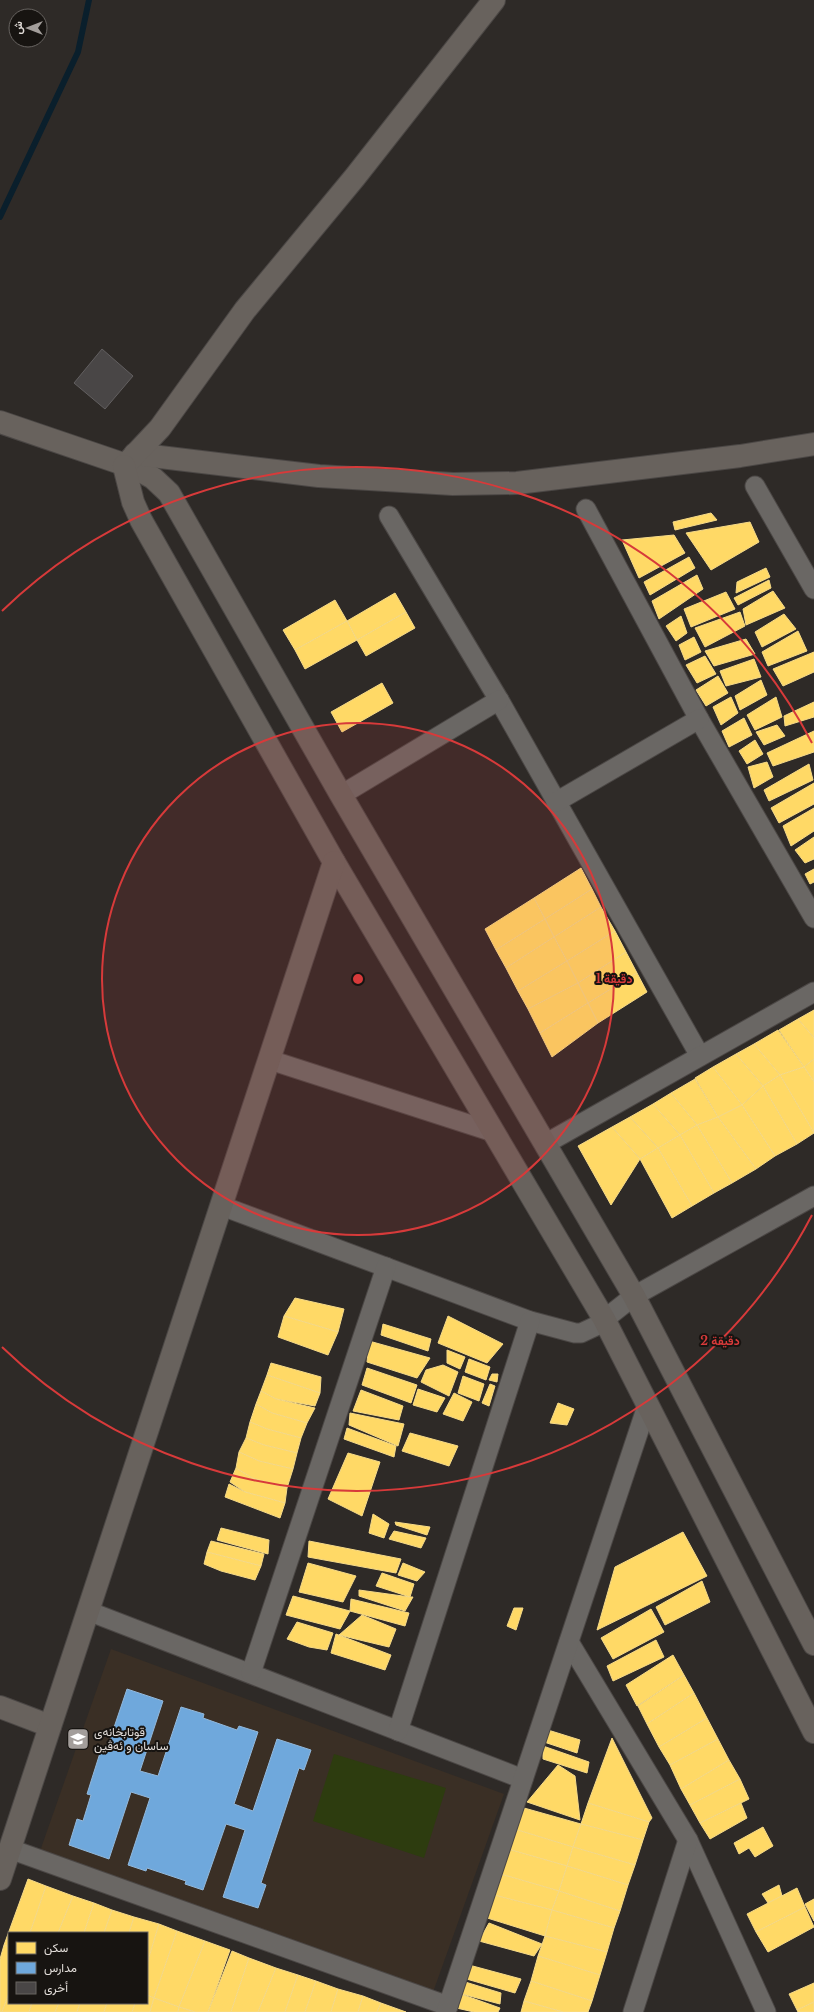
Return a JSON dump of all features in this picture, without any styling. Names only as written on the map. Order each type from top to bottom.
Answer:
[{"type":"street","points":[[494,0],[355,177],[245,310],[160,428],[130,460],[127,484],[141,520],[334,862],[604,1319],[814,1732]]},
{"type":"street","points":[[0,422],[130,460],[319,476],[453,484],[517,483],[740,456],[814,444]]},
{"type":"street","points":[[130,460],[135,468],[154,478],[169,493],[341,795],[634,1296],[814,1644]]},
{"type":"street","points":[[755,486],[814,589]]},
{"type":"street","points":[[586,509],[699,720],[814,918]]},
{"type":"street","points":[[390,516],[499,700],[700,1056]]},
{"type":"street","points":[[341,795],[499,700]]},
{"type":"street","points":[[556,802],[699,720]]},
{"type":"street","points":[[0,1879],[334,862]]},
{"type":"street","points":[[545,1144],[814,992]]},
{"type":"street","points":[[270,1060],[493,1132]]},
{"type":"street","points":[[222,1206],[530,1321],[575,1333],[588,1331],[634,1296],[814,1196]]},
{"type":"street","points":[[251,1673],[386,1267]]},
{"type":"street","points":[[398,1731],[530,1321]]},
{"type":"street","points":[[10,1849],[447,2009],[647,1406]]},
{"type":"street","points":[[88,1610],[523,1779]]},
{"type":"street","points":[[569,1642],[688,1840],[766,2012]]},
{"type":"street","points":[[0,1707],[50,1726]]},
{"type":"street","points":[[633,2012],[688,1840]]},
{"type":"shaded area","points":[[111,1649],[504,1794],[432,1995],[39,1854]]},
{"type":"green space","points":[[334,1754],[446,1788],[424,1858],[313,1821]]},
{"type":"building: سكن","points":[[711,513],[717,520],[675,530],[673,522]]},
{"type":"building: سكن","points":[[750,522],[759,542],[711,570],[686,533]]},
{"type":"building: سكن","points":[[674,535],[685,553],[639,578],[622,540]]},
{"type":"building: سكن","points":[[689,557],[695,568],[650,595],[644,582]]},
{"type":"building: سكن","points":[[766,568],[770,577],[736,593],[737,582]]},
{"type":"building: سكن","points":[[697,575],[703,589],[659,619],[652,601]]},
{"type":"building: سكن","points":[[769,580],[771,588],[738,605],[734,598]]},
{"type":"building: سكن","points":[[773,591],[785,608],[746,625],[743,609]]},
{"type":"building: سكن","points":[[726,592],[735,609],[691,627],[684,609]]},
{"type":"building: سكن","points":[[395,593],[406,612],[357,640],[347,621]]},
{"type":"building: سكن","points":[[335,600],[347,621],[295,650],[283,630]]},
{"type":"building: سكن","points":[[406,612],[415,628],[366,656],[357,640]]},
{"type":"building: سكن","points":[[740,612],[745,626],[705,647],[695,628]]},
{"type":"building: سكن","points":[[784,614],[796,629],[762,647],[755,632]]},
{"type":"building: سكن","points":[[681,616],[687,633],[676,641],[666,626]]},
{"type":"building: سكن","points":[[347,621],[357,640],[305,669],[295,650]]},
{"type":"building: سكن","points":[[798,631],[807,651],[768,666],[762,652]]},
{"type":"building: سكن","points":[[694,637],[701,652],[685,660],[679,645]]},
{"type":"building: سكن","points":[[746,639],[755,654],[714,666],[705,651]]},
{"type":"building: سكن","points":[[814,652],[814,672],[783,686],[773,669]]},
{"type":"building: سكن","points":[[705,656],[716,674],[697,683],[686,665]]},
{"type":"building: سكن","points":[[754,659],[761,677],[726,686],[720,671]]},
{"type":"building: سكن","points":[[718,676],[728,693],[706,706],[696,690]]},
{"type":"building: سكن","points":[[761,680],[767,695],[740,710],[735,696]]},
{"type":"building: سكن","points":[[382,683],[393,703],[342,732],[331,712]]},
{"type":"building: سكن","points":[[731,697],[738,713],[721,725],[713,707]]},
{"type":"building: سكن","points":[[776,697],[782,717],[755,730],[747,715]]},
{"type":"building: سكن","points":[[814,702],[814,717],[785,726],[784,716]]},
{"type":"building: سكن","points":[[744,718],[752,735],[729,747],[722,731]]},
{"type":"building: سكن","points":[[777,725],[785,736],[764,745],[756,732]]},
{"type":"building: سكن","points":[[814,731],[814,752],[773,766],[767,753]]},
{"type":"building: سكن","points":[[755,740],[763,754],[747,764],[739,751]]},
{"type":"building: سكن","points":[[767,762],[773,777],[754,788],[748,767]]},
{"type":"building: سكن","points":[[809,764],[813,780],[769,801],[764,790]]},
{"type":"building: سكن","points":[[814,783],[814,804],[779,823],[771,808]]},
{"type":"building: سكن","points":[[814,808],[814,831],[791,846],[783,826]]},
{"type":"building: سكن","points":[[814,837],[814,859],[805,863],[795,850]]},
{"type":"building: سكن","points":[[581,868],[592,889],[545,919],[534,898]]},
{"type":"building: سكن","points":[[814,869],[814,882],[810,884],[805,874]]},
{"type":"building: سكن","points":[[592,889],[601,907],[554,937],[545,919]]},
{"type":"building: سكن","points":[[534,898],[545,919],[496,950],[485,929]]},
{"type":"building: سكن","points":[[601,907],[615,931],[567,961],[554,937]]},
{"type":"building: سكن","points":[[545,919],[554,937],[506,968],[496,950]]},
{"type":"building: سكن","points":[[615,931],[626,952],[578,983],[567,961]]},
{"type":"building: سكن","points":[[554,937],[567,961],[518,991],[506,968]]},
{"type":"building: سكن","points":[[626,952],[637,973],[588,1003],[578,983]]},
{"type":"building: سكن","points":[[567,961],[578,983],[528,1009],[518,991]]},
{"type":"building: سكن","points":[[637,973],[647,992],[598,1023],[588,1003]]},
{"type":"building: سكن","points":[[578,983],[588,1003],[540,1033],[528,1009]]},
{"type":"building: سكن","points":[[588,1003],[598,1023],[552,1057],[540,1033]]},
{"type":"building: سكن","points":[[814,1010],[814,1038],[798,1019]]},
{"type":"building: سكن","points":[[798,1019],[814,1038],[814,1059],[804,1067],[779,1030]]},
{"type":"building: سكن","points":[[778,1030],[804,1067],[780,1075],[754,1044]]},
{"type":"building: سكن","points":[[754,1044],[780,1075],[763,1086],[736,1054]]},
{"type":"building: سكن","points":[[736,1054],[763,1086],[742,1105],[713,1067]]},
{"type":"building: سكن","points":[[814,1059],[814,1082],[804,1067]]},
{"type":"building: سكن","points":[[713,1067],[742,1105],[718,1117],[695,1078]]},
{"type":"building: سكن","points":[[804,1067],[814,1082],[814,1133],[780,1075]]},
{"type":"building: سكن","points":[[780,1075],[814,1133],[797,1144],[763,1086]]},
{"type":"building: سكن","points":[[695,1079],[718,1117],[697,1125],[671,1093]]},
{"type":"building: سكن","points":[[763,1086],[797,1144],[775,1156],[742,1105]]},
{"type":"building: سكن","points":[[671,1093],[697,1125],[680,1135],[653,1104]]},
{"type":"building: سكن","points":[[653,1104],[680,1135],[658,1148],[630,1117]]},
{"type":"building: سكن","points":[[742,1105],[775,1156],[756,1169],[718,1117]]},
{"type":"building: سكن","points":[[630,1117],[658,1148],[640,1159],[612,1127]]},
{"type":"building: سكن","points":[[718,1117],[756,1169],[732,1183],[697,1125]]},
{"type":"building: سكن","points":[[697,1125],[732,1183],[714,1193],[680,1135]]},
{"type":"building: سكن","points":[[612,1127],[640,1159],[611,1205],[578,1146]]},
{"type":"building: سكن","points":[[680,1135],[714,1193],[692,1206],[658,1148]]},
{"type":"building: سكن","points":[[658,1148],[692,1206],[672,1218],[640,1159]]},
{"type":"building: سكن","points":[[295,1298],[344,1309],[338,1332],[284,1316]]},
{"type":"building: سكن","points":[[284,1316],[338,1332],[328,1355],[278,1337]]},
{"type":"building: سكن","points":[[448,1316],[503,1344],[487,1363],[438,1343]]},
{"type":"building: سكن","points":[[383,1324],[431,1339],[428,1351],[381,1335]]},
{"type":"building: سكن","points":[[369,1341],[430,1358],[417,1378],[367,1362]]},
{"type":"building: سكن","points":[[447,1350],[465,1357],[460,1369],[447,1363]]},
{"type":"building: سكن","points":[[469,1359],[490,1367],[486,1380],[465,1372]]},
{"type":"building: سكن","points":[[271,1363],[321,1377],[320,1393],[267,1375]]},
{"type":"building: سكن","points":[[443,1365],[458,1372],[449,1396],[421,1382],[426,1370]]},
{"type":"building: سكن","points":[[367,1368],[417,1385],[411,1403],[362,1385]]},
{"type":"building: سكن","points":[[492,1374],[498,1374],[497,1382],[489,1380]]},
{"type":"building: سكن","points":[[267,1375],[320,1393],[315,1406],[276,1399],[261,1391]]},
{"type":"building: سكن","points":[[463,1376],[484,1384],[479,1401],[458,1393]]},
{"type":"building: سكن","points":[[490,1384],[495,1386],[489,1406],[482,1403]]},
{"type":"building: سكن","points":[[418,1389],[445,1398],[437,1412],[413,1405]]},
{"type":"building: سكن","points":[[361,1390],[403,1406],[399,1420],[353,1411]]},
{"type":"building: سكن","points":[[261,1391],[276,1399],[315,1408],[307,1423],[272,1413],[256,1404]]},
{"type":"building: سكن","points":[[454,1393],[472,1402],[463,1421],[443,1414]]},
{"type":"building: سكن","points":[[558,1403],[574,1409],[567,1425],[550,1423]]},
{"type":"building: سكن","points":[[256,1404],[272,1413],[307,1423],[301,1438],[267,1429],[250,1422]]},
{"type":"building: سكن","points":[[350,1413],[404,1424],[398,1446],[349,1425]]},
{"type":"building: سكن","points":[[250,1422],[267,1429],[301,1438],[297,1453],[264,1445],[246,1438]]},
{"type":"building: سكن","points":[[347,1428],[396,1446],[394,1457],[344,1439]]},
{"type":"building: سكن","points":[[410,1433],[458,1446],[449,1466],[402,1451]]},
{"type":"building: سكن","points":[[246,1438],[264,1445],[297,1453],[293,1469],[259,1461],[239,1452]]},
{"type":"building: سكن","points":[[239,1452],[259,1461],[293,1469],[287,1488],[252,1478],[236,1468]]},
{"type":"building: سكن","points":[[348,1453],[380,1462],[362,1516],[328,1499]]},
{"type":"building: سكن","points":[[236,1468],[252,1478],[287,1488],[285,1503],[245,1492],[230,1482]]},
{"type":"building: سكن","points":[[229,1484],[245,1492],[285,1503],[280,1518],[225,1497]]},
{"type":"building: سكن","points":[[373,1514],[389,1524],[384,1538],[369,1533]]},
{"type":"building: سكن","points":[[395,1522],[430,1527],[427,1535],[396,1525]]},
{"type":"building: سكن","points":[[221,1528],[269,1540],[268,1554],[217,1540]]},
{"type":"building: سكن","points":[[394,1531],[426,1538],[421,1548],[389,1539]]},
{"type":"building: سكن","points":[[683,1532],[707,1576],[597,1630],[615,1567]]},
{"type":"building: سكن","points":[[211,1541],[264,1554],[261,1566],[207,1552]]},
{"type":"building: سكن","points":[[309,1541],[401,1559],[396,1573],[308,1557]]},
{"type":"building: سكن","points":[[207,1552],[261,1566],[255,1580],[221,1571],[204,1564]]},
{"type":"building: سكن","points":[[308,1563],[356,1576],[343,1602],[299,1592]]},
{"type":"building: سكن","points":[[403,1563],[425,1572],[417,1581],[398,1575]]},
{"type":"building: سكن","points":[[382,1573],[414,1584],[410,1597],[376,1586]]},
{"type":"building: سكن","points":[[702,1581],[710,1602],[665,1625],[656,1607]]},
{"type":"building: سكن","points":[[359,1590],[413,1597],[405,1611],[359,1596]]},
{"type":"building: سكن","points":[[293,1596],[350,1611],[340,1629],[286,1615]]},
{"type":"building: سكن","points":[[351,1599],[409,1613],[405,1626],[350,1611]]},
{"type":"building: سكن","points":[[514,1608],[523,1608],[516,1630],[507,1626]]},
{"type":"building: سكن","points":[[651,1609],[664,1632],[613,1659],[601,1638]]},
{"type":"building: سكن","points":[[362,1615],[396,1629],[389,1647],[339,1635]]},
{"type":"building: سكن","points":[[297,1622],[333,1633],[327,1650],[309,1647],[287,1639]]},
{"type":"building: سكن","points":[[336,1634],[391,1655],[385,1670],[331,1653]]},
{"type":"building: سكن","points":[[656,1640],[664,1657],[613,1681],[607,1666]]},
{"type":"building: سكن","points":[[673,1655],[684,1675],[637,1706],[626,1685]]},
{"type":"building: سكن","points":[[684,1675],[694,1693],[647,1724],[638,1706]]},
{"type":"building: سكن","points":[[694,1693],[707,1718],[659,1747],[647,1724]]},
{"type":"building: سكن","points":[[707,1718],[718,1739],[670,1765],[659,1747]]},
{"type":"building: سكن","points":[[548,1730],[580,1740],[577,1753],[541,1741]]},
{"type":"building: سكن","points":[[612,1738],[652,1818],[649,1822],[588,1803]]},
{"type":"building: سكن","points":[[718,1739],[729,1760],[681,1789],[670,1765]]},
{"type":"building: سكن","points":[[543,1746],[589,1762],[587,1773],[543,1759]]},
{"type":"building: سكن","points":[[729,1760],[740,1779],[690,1805],[681,1789]]},
{"type":"building: سكن","points":[[558,1765],[575,1776],[580,1820],[527,1802]]},
{"type":"building: سكن","points":[[740,1779],[749,1799],[700,1823],[690,1805]]},
{"type":"building: سكن","points":[[588,1803],[649,1822],[643,1840],[581,1824]]},
{"type":"building: سكن","points":[[741,1803],[747,1818],[710,1839],[700,1823]]},
{"type":"building: سكن","points":[[517,1806],[581,1824],[573,1847],[511,1828]]},
{"type":"building: سكن","points":[[581,1824],[643,1840],[635,1865],[573,1847]]},
{"type":"building: سكن","points":[[763,1827],[773,1846],[755,1857],[749,1848],[739,1854],[734,1843]]},
{"type":"building: سكن","points":[[511,1828],[573,1847],[567,1866],[504,1848]]},
{"type":"building: سكن","points":[[573,1847],[635,1865],[628,1885],[567,1866]]},
{"type":"building: سكن","points":[[504,1848],[567,1866],[559,1891],[497,1873]]},
{"type":"building: سكن","points":[[567,1866],[628,1885],[620,1911],[559,1891]]},
{"type":"building: سكن","points":[[497,1873],[559,1891],[552,1910],[490,1894]]},
{"type":"building: سكن","points":[[28,1879],[46,1886],[30,1932],[9,1932]]},
{"type":"building: سكن","points":[[779,1885],[782,1896],[768,1903],[762,1894]]},
{"type":"building: سكن","points":[[46,1886],[73,1896],[58,1932],[30,1932]]},
{"type":"building: سكن","points":[[797,1888],[805,1907],[756,1932],[747,1914]]},
{"type":"building: سكن","points":[[559,1891],[620,1911],[614,1928],[552,1910]]},
{"type":"building: سكن","points":[[490,1894],[552,1910],[545,1936],[484,1917]]},
{"type":"building: سكن","points":[[73,1896],[94,1903],[84,1932],[58,1932]]},
{"type":"building: سكن","points":[[814,1899],[814,1921],[805,1904]]},
{"type":"building: سكن","points":[[94,1903],[112,1910],[104,1932],[84,1932]]},
{"type":"building: سكن","points":[[805,1907],[814,1927],[768,1952],[756,1932]]},
{"type":"building: سكن","points":[[112,1910],[134,1917],[129,1932],[104,1932]]},
{"type":"building: سكن","points":[[552,1910],[614,1928],[607,1952],[545,1936]]},
{"type":"building: سكن","points":[[134,1917],[159,1924],[148,1961],[148,1932],[129,1932]]},
{"type":"building: سكن","points":[[489,1923],[542,1944],[534,1956],[479,1941]]},
{"type":"building: سكن","points":[[159,1924],[177,1931],[154,1998],[148,1995],[148,1961]]},
{"type":"building: سكن","points":[[177,1931],[205,1941],[179,2007],[154,1998]]},
{"type":"building: سكن","points":[[8,1934],[8,1947],[4,1945]]},
{"type":"building: سكن","points":[[545,1936],[607,1952],[600,1975],[538,1956]]},
{"type":"building: سكن","points":[[205,1941],[230,1950],[208,2012],[195,2012],[179,2007]]},
{"type":"building: سكن","points":[[4,1945],[8,1947],[8,1996],[2,2012],[0,2012],[0,1959]]},
{"type":"building: سكن","points":[[232,1951],[249,1958],[231,2012],[208,2012]]},
{"type":"building: سكن","points":[[538,1956],[600,1975],[592,2001],[531,1981]]},
{"type":"building: سكن","points":[[249,1958],[276,1968],[258,2012],[231,2012]]},
{"type":"building: سكن","points":[[469,1965],[521,1979],[515,1993],[463,1978]]},
{"type":"building: سكن","points":[[276,1968],[298,1975],[285,2012],[258,2012]]},
{"type":"building: سكن","points":[[298,1975],[316,1981],[305,2012],[285,2012]]},
{"type":"building: سكن","points":[[316,1981],[338,1989],[331,2012],[305,2012]]},
{"type":"building: سكن","points":[[462,1981],[501,1993],[500,2004],[458,1993]]},
{"type":"building: سكن","points":[[531,1981],[592,2001],[588,2012],[563,2012],[524,2001]]},
{"type":"building: سكن","points":[[814,1983],[814,2002],[797,2010],[789,1994]]},
{"type":"building: سكن","points":[[338,1989],[363,1996],[358,2012],[331,2012]]},
{"type":"building: سكن","points":[[458,1993],[500,2008],[498,2012],[474,2012],[452,2007]]},
{"type":"building: سكن","points":[[148,1995],[154,1998],[150,2012],[132,2012],[135,2004],[148,2004]]},
{"type":"building: سكن","points":[[8,1996],[8,2004],[32,2004],[29,2012],[2,2012]]},
{"type":"building: سكن","points":[[363,1996],[381,2003],[377,2012],[358,2012]]},
{"type":"building: سكن","points":[[154,1998],[179,2007],[178,2012],[150,2012]]},
{"type":"building: سكن","points":[[524,2001],[563,2012],[521,2012]]},
{"type":"building: سكن","points":[[814,2002],[814,2012],[798,2012],[797,2010]]},
{"type":"building: سكن","points":[[381,2003],[406,2012],[377,2012]]},
{"type":"building: سكن","points":[[32,2004],[59,2004],[55,2012],[29,2012]]},
{"type":"building: سكن","points":[[59,2004],[80,2004],[77,2012],[55,2012]]},
{"type":"building: سكن","points":[[80,2004],[107,2004],[104,2012],[77,2012]]},
{"type":"building: سكن","points":[[107,2004],[135,2004],[132,2012],[104,2012]]},
{"type":"building: سكن","points":[[179,2007],[195,2012],[178,2012]]},
{"type":"building: مدارس","points":[[127,1689],[163,1701],[140,1771],[158,1776],[181,1707],[204,1714],[203,1718],[237,1730],[239,1726],[258,1732],[234,1804],[253,1811],[277,1739],[311,1750],[304,1770],[299,1768],[261,1883],[266,1885],[258,1908],[223,1897],[245,1830],[226,1824],[203,1890],[185,1884],[186,1881],[147,1868],[146,1871],[128,1865],[150,1798],[131,1792],[109,1859],[69,1845],[77,1819],[83,1821],[91,1795],[87,1794],[100,1753],[105,1754]]},
{"type":"building: أخرى","points":[[102,349],[133,376],[105,409],[74,383]]},
{"type":"waterway","points":[[0,217],[78,52],[89,0]]},
{"type":"place","name":"قوتابخانەی ساسان و ئەڤین","points":[[78,1739]]}]
